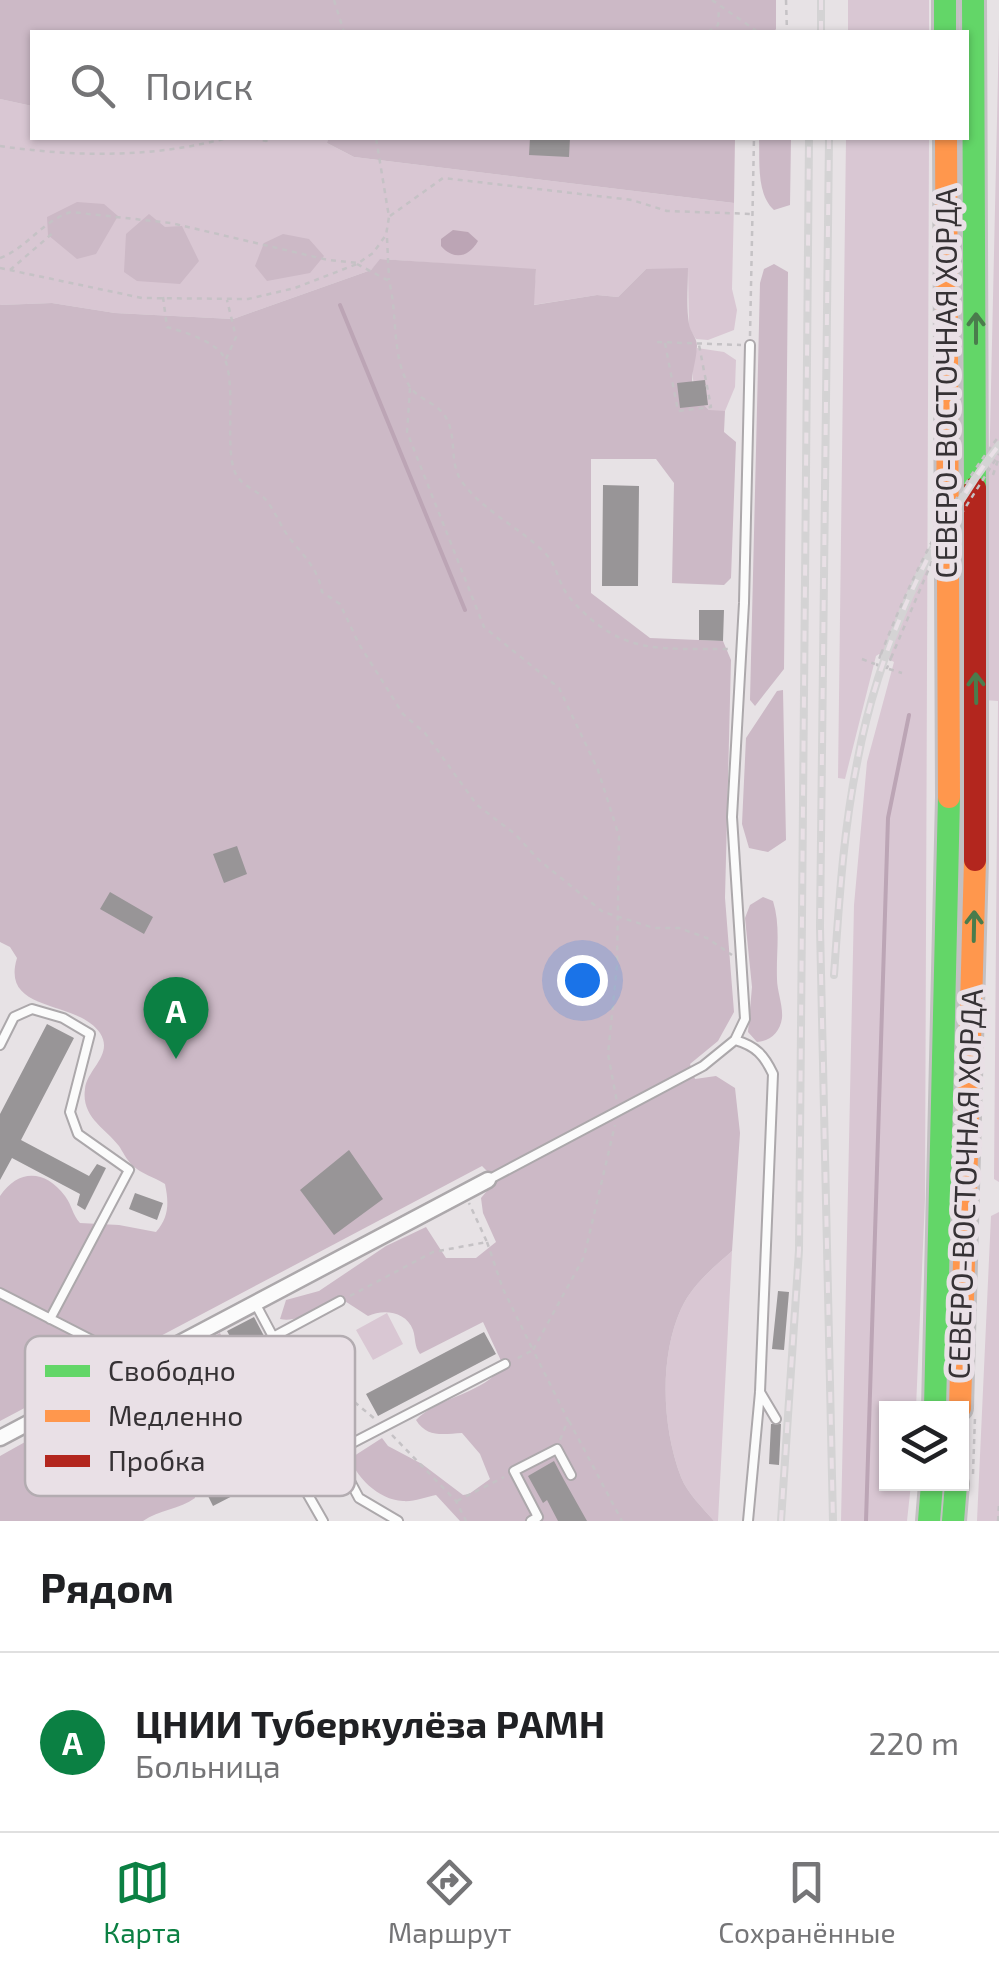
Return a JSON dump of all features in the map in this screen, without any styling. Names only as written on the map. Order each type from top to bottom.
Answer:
[{"type":"main road","points":[[945,0],[945,30]]},
{"type":"main road","name":"СЕВЕРО-ВОСТОЧНАЯ ХОРДА","points":[[960,1401],[977,786],[973,0]]},
{"type":"main road","name":"СЕВЕРО-ВОСТОЧНАЯ ХОРДА","points":[[935,1401],[950,786],[946,140]]},
{"type":"main road","points":[[928,1521],[931,1491]]},
{"type":"main road","points":[[952,1521],[955,1491]]},
{"type":"street","points":[[192,1336],[488,1180]]},
{"type":"street","points":[[0,1438],[25,1425]]},
{"type":"lane","points":[[488,1180],[703,1066],[735,1040],[745,1019],[732,817],[750,345]]},
{"type":"lane","points":[[0,1045],[14,1018],[32,1009],[63,1018],[90,1034],[70,1112],[78,1134],[129,1170],[50,1320]]},
{"type":"lane","points":[[735,1040],[752,1044],[765,1058],[772,1074],[760,1392],[748,1521]]},
{"type":"lane","points":[[0,1292],[85,1336]]},
{"type":"lane","points":[[276,1336],[340,1302]]},
{"type":"lane","points":[[255,1303],[273,1336]]},
{"type":"lane","points":[[355,1442],[506,1364]]},
{"type":"lane","points":[[760,1392],[776,1419]]},
{"type":"lane","points":[[531,1521],[538,1518],[514,1471],[557,1449],[571,1475]]},
{"type":"lane","points":[[355,1491],[359,1498],[398,1521]]},
{"type":"lane","points":[[308,1496],[322,1521]]},
{"type":"path","points":[[334,0],[343,30]]},
{"type":"path","points":[[712,0],[755,30]]},
{"type":"path","points":[[786,0],[786,30]]},
{"type":"path","points":[[715,30],[720,6]]},
{"type":"path","points":[[0,146],[109,155],[218,140]]},
{"type":"path","points":[[376,140],[389,217],[389,282],[398,346],[410,388],[407,432],[484,627],[559,688],[598,770],[619,836],[618,916],[608,1054],[618,1111],[584,1257],[533,1350],[506,1364]]},
{"type":"path","points":[[658,342],[750,345],[754,140]]},
{"type":"path","points":[[389,217],[443,178],[632,200],[667,212],[752,214]]},
{"type":"path","points":[[0,258],[14,252],[56,217],[72,212],[171,223],[328,260],[359,263],[389,282]]},
{"type":"path","points":[[9,271],[54,232]]},
{"type":"path","points":[[0,268],[122,295],[248,299],[295,288],[359,263],[386,235]]},
{"type":"path","points":[[164,297],[167,327],[219,350],[226,360],[232,422],[230,460],[238,478],[266,500],[292,541],[304,551],[322,592],[340,604],[359,644],[403,714],[424,733],[477,805],[515,834],[570,888],[603,912],[654,928],[679,928],[707,938],[742,962]]},
{"type":"path","points":[[226,360],[236,338],[227,300]]},
{"type":"path","points":[[665,342],[678,411],[711,407],[699,343]]},
{"type":"path","points":[[410,388],[445,415],[460,480],[549,556],[566,594],[582,611],[638,646],[656,650],[741,650]]},
{"type":"path","points":[[877,664],[924,554],[978,463],[999,436]]},
{"type":"path","points":[[888,668],[933,559],[999,454]]},
{"type":"path","points":[[862,660],[902,673]]},
{"type":"path","points":[[464,1193],[488,1242],[503,1289],[622,1521]]},
{"type":"path","points":[[340,1302],[434,1252],[488,1242]]},
{"type":"path","points":[[355,1403],[456,1501],[466,1521]]},
{"type":"path","points":[[557,1449],[568,1420]]},
{"type":"path","points":[[456,1501],[514,1471]]},
{"type":"path","points":[[473,1482],[477,1490]]},
{"type":"path","points":[[998,1521],[999,1504]]},
{"type":"shaded area","points":[[0,0],[776,0],[775,30],[30,30],[30,106],[0,99]]},
{"type":"shaded area","points":[[848,0],[929,0],[929,30],[848,30]]},
{"type":"shaded area","points":[[999,30],[999,1182],[994,1179],[998,701],[984,700]]},
{"type":"shaded area","points":[[0,99],[30,106],[30,140],[328,140],[354,157],[734,203],[734,330],[708,340],[696,339],[689,328],[688,269],[646,269],[618,297],[597,295],[533,305],[536,270],[381,259],[371,270],[233,319],[115,313],[52,303],[0,305]]},
{"type":"shaded area","points":[[735,140],[734,203],[354,157],[327,143]]},
{"type":"shaded area","points":[[759,140],[791,140],[790,205],[774,210],[764,195]]},
{"type":"shaded area","points":[[846,140],[929,140],[925,1199],[916,1401],[879,1401],[879,1491],[910,1491],[907,1521],[841,1521],[854,905],[867,762],[894,662],[879,654],[845,779],[838,778]]},
{"type":"shaded area","points":[[77,202],[104,204],[118,216],[96,254],[77,259],[48,235],[47,217]]},
{"type":"shaded area","points":[[149,214],[165,227],[182,226],[199,261],[180,284],[137,281],[124,272],[126,234]]},
{"type":"shaded area","points":[[453,230],[468,232],[478,241],[466,254],[451,254],[441,246],[441,239]]},
{"type":"shaded area","points":[[283,234],[309,239],[324,256],[310,273],[267,281],[255,266],[264,243]]},
{"type":"shaded area","points":[[380,259],[536,269],[534,305],[597,295],[618,297],[646,269],[688,268],[688,317],[697,346],[693,386],[709,410],[725,411],[724,432],[736,442],[731,578],[724,585],[672,583],[674,483],[656,459],[591,459],[591,593],[650,638],[723,641],[731,660],[725,898],[734,1012],[718,1041],[690,1064],[695,1079],[716,1076],[735,1088],[740,1133],[732,1251],[710,1270],[681,1309],[666,1371],[670,1437],[681,1477],[714,1521],[460,1521],[436,1495],[411,1501],[394,1500],[376,1491],[356,1470],[355,1455],[382,1438],[388,1446],[422,1464],[463,1495],[490,1479],[480,1454],[462,1433],[430,1432],[416,1420],[437,1405],[474,1389],[503,1365],[483,1322],[420,1354],[410,1324],[400,1315],[387,1312],[368,1316],[337,1296],[310,1314],[280,1319],[286,1300],[319,1291],[386,1246],[426,1227],[446,1258],[476,1258],[496,1242],[481,1198],[496,1180],[482,1166],[161,1336],[25,1336],[25,1408],[0,1421],[0,1196],[23,1177],[40,1177],[65,1196],[80,1223],[156,1232],[166,1215],[167,1204],[165,1184],[132,1165],[87,1107],[87,1082],[104,1048],[100,1033],[89,1022],[44,1004],[20,989],[15,976],[17,958],[10,947],[0,942],[0,305],[52,303],[115,313],[233,319],[371,270]]},
{"type":"shaded area","points":[[774,264],[788,272],[784,669],[755,706],[750,700],[760,283],[764,269]]},
{"type":"shaded area","points":[[697,348],[724,352],[736,360],[735,387],[725,411],[710,411],[695,389],[693,366]]},
{"type":"shaded area","points":[[783,690],[786,840],[768,852],[749,848],[742,824],[746,738],[777,691]]},
{"type":"shaded area","points":[[763,897],[773,901],[778,930],[777,984],[782,1018],[774,1035],[757,1042],[748,1032],[752,987],[745,918],[750,905]]},
{"type":"shaded area","points":[[999,1212],[999,1521],[977,1521],[991,1216]]},
{"type":"shaded area","points":[[732,1251],[718,1521],[714,1521],[681,1477],[670,1437],[666,1371],[681,1309],[704,1277]]},
{"type":"shaded area","points":[[387,1313],[403,1344],[373,1360],[356,1330]]},
{"type":"shaded area","points":[[25,1442],[25,1496],[195,1498],[143,1521],[0,1521],[0,1456]]},
{"type":"building","points":[[530,140],[570,140],[569,157],[529,155]]},
{"type":"building","points":[[705,380],[708,405],[680,408],[677,383]]},
{"type":"building","points":[[603,485],[639,486],[638,586],[602,586]]},
{"type":"building","points":[[699,610],[724,610],[723,641],[699,640]]},
{"type":"building","points":[[237,846],[247,874],[224,883],[213,854]]},
{"type":"building","points":[[110,892],[153,917],[144,934],[100,909]]},
{"type":"building","points":[[47,1024],[74,1038],[21,1140],[89,1176],[97,1164],[106,1168],[85,1210],[77,1205],[80,1194],[12,1158],[0,1180],[0,1114]]},
{"type":"building","points":[[349,1150],[383,1199],[334,1235],[300,1190]]},
{"type":"building","points":[[135,1193],[163,1203],[157,1220],[129,1209]]},
{"type":"building","points":[[778,1291],[789,1292],[784,1350],[772,1349]]},
{"type":"building","points":[[254,1317],[264,1336],[230,1336],[227,1331]]},
{"type":"building","points":[[484,1332],[496,1354],[378,1416],[366,1394]]},
{"type":"building","points":[[771,1424],[781,1424],[779,1465],[769,1464]]},
{"type":"building","points":[[554,1461],[587,1521],[558,1521],[528,1476]]},
{"type":"building","points":[[208,1496],[232,1496],[213,1506]]},
{"type":"waterway","points":[[340,305],[465,610]]},
{"type":"waterway","points":[[866,1521],[888,818],[909,715]]},
{"type":"railway","points":[[821,0],[821,30]]},
{"type":"railway","points":[[781,1521],[799,1250],[809,140]]},
{"type":"railway","points":[[829,140],[820,927],[833,1521]]},
{"type":"railway","points":[[834,975],[848,816],[878,678],[929,556],[950,517],[999,445]]},
{"type":"traffic: fast","points":[[945,0],[945,30]]},
{"type":"traffic: fast","points":[[973,0],[975,488]]},
{"type":"traffic: fast","points":[[935,1401],[949,797]]},
{"type":"traffic: fast","points":[[929,1521],[931,1491]]},
{"type":"traffic: fast","points":[[953,1521],[955,1491]]},
{"type":"traffic: slow","points":[[946,140],[949,797]]},
{"type":"traffic: slow","points":[[960,1401],[975,860]]},
{"type":"traffic: jam","points":[[975,488],[975,860]]},
{"type":"place","name":"ЦНИИ Туберкулёза РАМН","points":[[176,1059]]}]
